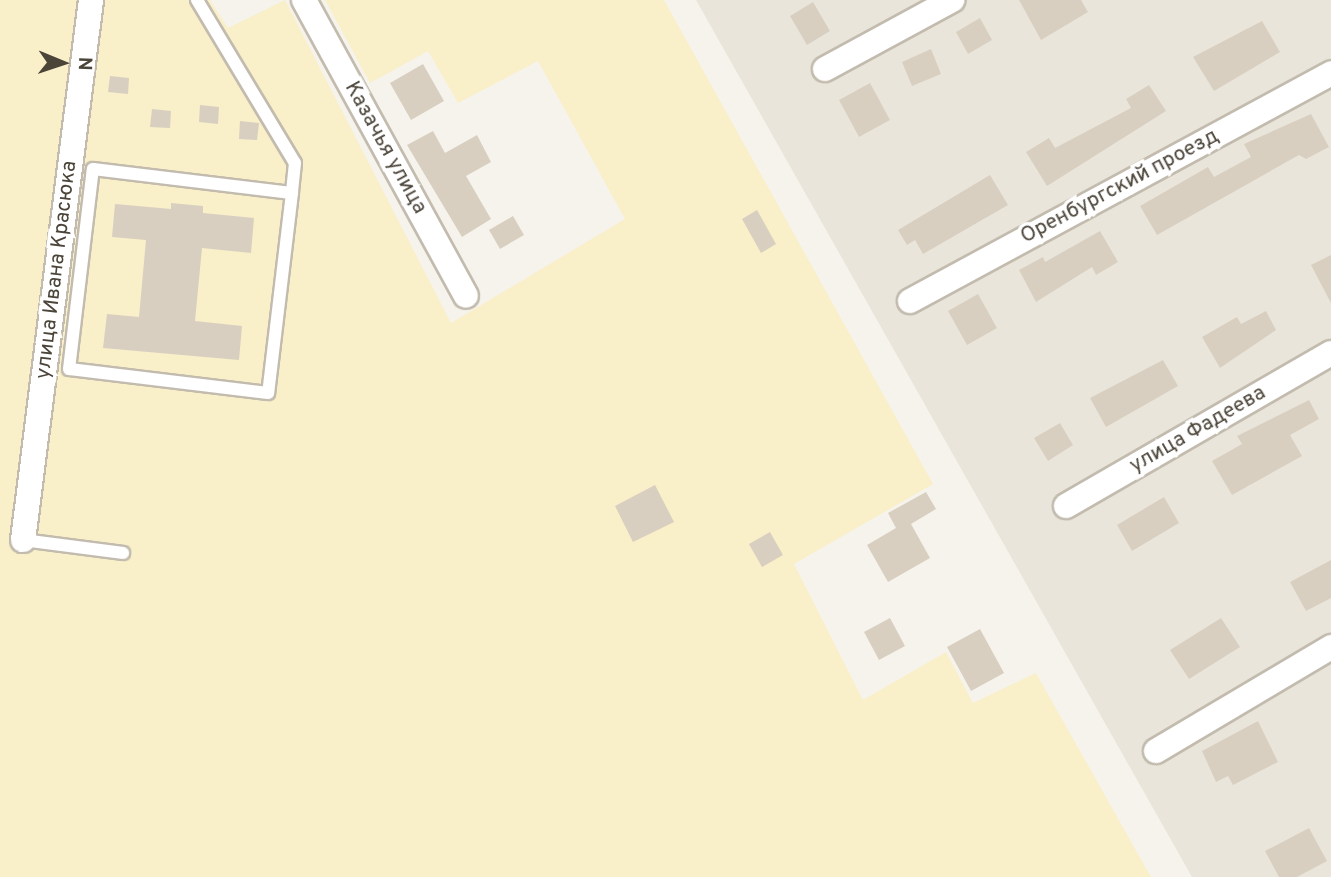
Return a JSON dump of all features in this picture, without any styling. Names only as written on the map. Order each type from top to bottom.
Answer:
[{"type":"street","name":"улица Ивана Красюка","points":[[23,540],[91,0]]},
{"type":"street","name":"Казачья улица","points":[[304,0],[466,296]]},
{"type":"street","points":[[825,69],[952,0]]},
{"type":"street","name":"Оренбургский проезд","points":[[910,301],[1331,73]]},
{"type":"street","name":"улица Фадеева","points":[[1066,506],[1331,353]]},
{"type":"street","points":[[1156,751],[1331,647]]},
{"type":"lane","points":[[197,0],[295,163],[292,193],[268,393],[69,369],[93,169],[292,193]]},
{"type":"lane","points":[[23,540],[123,553]]},
{"type":"shaded area","points":[[696,0],[1331,0],[1331,877],[1192,877]]},
{"type":"sand","points":[[0,0],[210,0],[228,28],[285,0],[451,323],[625,219],[538,61],[458,103],[428,51],[370,83],[325,0],[664,0],[933,484],[794,564],[863,700],[946,652],[973,703],[1036,673],[1151,877],[0,877]]},
{"type":"building","points":[[1019,0],[1081,0],[1088,12],[1041,40]]},
{"type":"building","points":[[813,2],[830,31],[807,45],[790,16]]},
{"type":"building","points":[[980,18],[992,40],[968,54],[956,32]]},
{"type":"building","points":[[1262,21],[1280,52],[1214,91],[1193,57]]},
{"type":"building","points":[[931,49],[941,74],[912,86],[902,62]]},
{"type":"building","points":[[423,64],[444,101],[411,120],[390,83]]},
{"type":"building","points":[[110,76],[129,78],[128,94],[108,92]]},
{"type":"building","points":[[870,83],[890,120],[859,137],[839,100]]},
{"type":"building","points":[[1149,85],[1166,111],[1047,186],[1026,152],[1049,138],[1055,148],[1131,108],[1126,99]]},
{"type":"building","points":[[200,105],[219,107],[218,124],[199,122]]},
{"type":"building","points":[[152,109],[171,111],[170,128],[150,127]]},
{"type":"building","points":[[1311,114],[1329,147],[1306,159],[1299,155],[1157,235],[1140,206],[1208,167],[1214,177],[1251,157],[1244,144]]},
{"type":"building","points":[[240,121],[259,123],[257,140],[239,139]]},
{"type":"building","points":[[433,131],[445,153],[477,135],[491,162],[466,176],[491,219],[462,237],[407,145]]},
{"type":"building","points":[[990,175],[1008,205],[923,254],[915,240],[907,245],[898,230]]},
{"type":"building","points":[[171,203],[203,206],[203,213],[254,218],[251,253],[202,248],[195,321],[242,326],[239,360],[103,348],[107,314],[139,317],[146,240],[112,237],[115,204],[171,209]]},
{"type":"building","points":[[757,210],[776,244],[761,253],[742,219]]},
{"type":"building","points":[[513,216],[524,235],[500,249],[489,230]]},
{"type":"building","points":[[1100,231],[1118,262],[1096,275],[1092,267],[1036,302],[1019,270],[1043,257],[1045,262]]},
{"type":"building","points":[[1331,255],[1331,303],[1311,265]]},
{"type":"building","points":[[978,294],[997,328],[967,345],[948,311]]},
{"type":"building","points":[[1266,311],[1276,330],[1220,368],[1202,337],[1237,317],[1241,324]]},
{"type":"building","points":[[1163,360],[1178,386],[1106,427],[1090,398]]},
{"type":"building","points":[[1309,400],[1319,419],[1290,435],[1302,456],[1232,495],[1212,461],[1242,444],[1237,436]]},
{"type":"building","points":[[1060,423],[1073,445],[1048,461],[1034,438]]},
{"type":"building","points":[[655,485],[674,522],[633,542],[615,506]]},
{"type":"building","points":[[926,492],[936,509],[911,524],[930,558],[888,582],[867,545],[896,528],[888,513]]},
{"type":"building","points":[[1164,497],[1179,523],[1132,551],[1117,525]]},
{"type":"building","points":[[770,532],[783,555],[762,567],[749,544]]},
{"type":"building","points":[[1331,560],[1331,598],[1306,611],[1290,582]]},
{"type":"building","points":[[890,618],[905,646],[879,660],[864,632]]},
{"type":"building","points":[[1221,618],[1240,647],[1189,679],[1170,650]]},
{"type":"building","points":[[980,629],[1004,673],[971,691],[947,647]]},
{"type":"building","points":[[1258,721],[1278,762],[1233,785],[1228,776],[1216,782],[1202,751]]},
{"type":"building","points":[[1309,828],[1327,861],[1297,877],[1279,877],[1265,851]]}]
